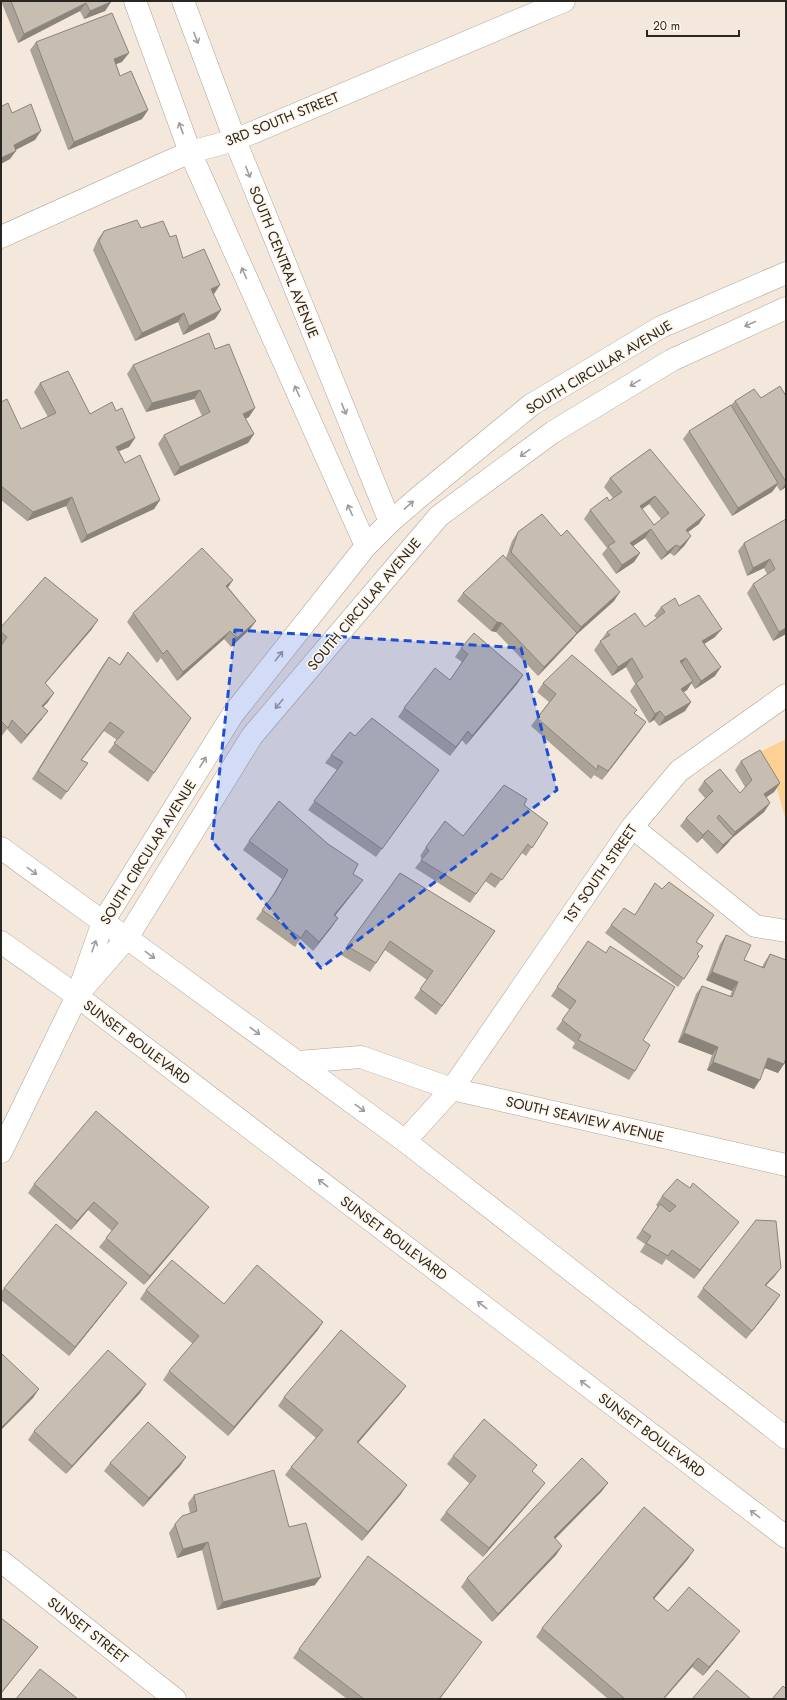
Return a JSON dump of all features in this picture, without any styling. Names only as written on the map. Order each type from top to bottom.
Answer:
[{"type":"main road","points":[[135,1],[190,152],[366,546]]},
{"type":"main road","name":"SOUTH CENTRAL AVENUE","points":[[182,1],[235,140],[390,522]]},
{"type":"main road","name":"3RD SOUTH STREET","points":[[1,237],[190,152],[235,140],[564,1]]},
{"type":"main road","name":"SOUTH CIRCULAR AVENUE","points":[[77,996],[102,922],[233,714],[366,546],[390,522],[532,405],[661,327],[786,273]]},
{"type":"main road","name":"SOUTH CIRCULAR AVENUE","points":[[77,996],[127,938],[252,736],[439,516],[554,432],[672,360],[786,308]]},
{"type":"main road","name":"1ST SOUTH STREET","points":[[452,1089],[632,827],[679,771],[786,695]]},
{"type":"main road","points":[[632,827],[755,926],[786,931]]},
{"type":"main road","points":[[1,848],[298,1062],[404,1141],[786,1438]]},
{"type":"main road","name":"SUNSET BOULEVARD","points":[[1,942],[77,996],[786,1537]]},
{"type":"main road","points":[[1,1152],[77,996]]},
{"type":"main road","name":"SOUTH SEAVIEW AVENUE","points":[[298,1062],[361,1056],[452,1089],[786,1165]]},
{"type":"main road","points":[[404,1141],[452,1089]]},
{"type":"main road","name":"SUNSET STREET","points":[[1,1561],[175,1699]]},
{"type":"highlighted area","points":[[235,630],[521,648],[557,790],[321,968],[212,841]]},
{"type":"shaded area","points":[[786,739],[786,820],[777,789],[756,754]]},
{"type":"building","points":[[11,1],[111,2],[90,11],[86,3],[24,34]]},
{"type":"building","points":[[112,13],[129,53],[114,59],[120,76],[131,71],[148,110],[74,142],[36,42]]},
{"type":"building","points":[[1,103],[2,106],[8,103],[12,113],[31,104],[41,131],[14,145],[16,151],[1,158]]},
{"type":"building","points":[[137,220],[141,228],[163,221],[170,237],[176,235],[183,258],[204,249],[220,285],[211,289],[221,310],[189,326],[184,313],[142,333],[99,241],[104,231]]},
{"type":"building","points":[[209,333],[215,349],[229,344],[255,408],[243,414],[254,434],[180,467],[164,435],[210,412],[200,390],[152,403],[133,365]]},
{"type":"building","points":[[68,371],[90,414],[112,402],[116,411],[122,408],[135,438],[116,447],[125,463],[140,455],[160,500],[87,535],[72,497],[33,512],[1,486],[1,402],[7,399],[21,429],[56,413],[40,383]]},
{"type":"building","points":[[780,386],[786,396],[786,482],[735,401],[754,389],[761,398]]},
{"type":"building","points":[[731,405],[778,483],[738,508],[689,431]]},
{"type":"building","points":[[650,449],[705,515],[686,530],[691,536],[680,547],[676,545],[667,552],[651,529],[630,543],[640,553],[622,565],[608,546],[615,542],[590,510],[607,497],[609,501],[622,492],[610,478]],"holes":[[[655,496],[669,513],[654,525],[640,506]]]},
{"type":"building","points":[[542,514],[561,536],[567,530],[620,592],[581,627],[511,552],[518,532]]},
{"type":"building","points":[[786,519],[786,628],[779,632],[753,584],[775,569],[770,559],[753,568],[744,543]]},
{"type":"building","points":[[202,548],[233,580],[226,586],[256,621],[237,638],[230,631],[183,672],[167,650],[163,654],[133,613]]},
{"type":"building","points":[[503,555],[577,633],[544,667],[502,623],[497,622],[463,593]]},
{"type":"building","points":[[45,577],[98,620],[45,683],[54,693],[42,706],[48,711],[27,735],[12,720],[8,728],[1,721],[1,646],[7,637],[1,632],[1,627]]},
{"type":"building","points":[[699,595],[722,629],[702,641],[721,667],[701,681],[686,658],[680,661],[693,681],[681,689],[691,702],[665,717],[660,711],[655,714],[636,683],[643,677],[632,658],[618,667],[600,641],[610,635],[607,632],[635,613],[645,627],[665,612],[661,607],[675,598],[679,606]]},
{"type":"building","points":[[474,633],[523,675],[472,736],[468,731],[456,747],[404,708],[435,668],[450,680],[468,654],[461,648]]},
{"type":"building","points":[[128,652],[191,718],[154,773],[114,743],[124,732],[110,722],[81,760],[88,763],[67,792],[38,771],[109,657],[120,665]]},
{"type":"building","points":[[572,655],[637,710],[634,713],[646,722],[608,771],[598,765],[597,770],[537,718],[556,694],[543,683]]},
{"type":"building","points":[[372,718],[439,770],[382,849],[314,801],[343,762],[331,755],[350,732],[355,736]]},
{"type":"building","points":[[760,750],[780,783],[764,794],[770,803],[735,832],[719,815],[717,818],[733,836],[723,845],[708,830],[703,835],[686,818],[713,791],[704,781],[720,769],[740,793],[752,780],[741,761]]},
{"type":"building","points":[[504,785],[527,799],[524,805],[548,823],[532,848],[528,844],[502,880],[491,873],[476,894],[421,860],[429,851],[426,847],[445,821],[463,836]]},
{"type":"building","points":[[279,801],[328,844],[358,864],[353,874],[363,880],[334,915],[338,918],[319,942],[306,930],[301,938],[262,910],[275,893],[288,870],[249,841]]},
{"type":"building","points":[[400,873],[495,931],[442,1006],[420,989],[433,971],[390,941],[376,963],[347,946]]},
{"type":"building","points":[[669,882],[714,915],[696,942],[703,946],[697,954],[699,956],[684,979],[611,925],[624,908],[635,915],[655,883],[662,889]]},
{"type":"building","points":[[726,935],[751,945],[744,960],[764,968],[770,954],[786,960],[786,1058],[784,1064],[768,1058],[760,1080],[713,1062],[718,1047],[684,1033],[702,986],[732,997],[738,982],[712,972]]},
{"type":"building","points":[[588,941],[606,953],[610,946],[675,987],[643,1040],[650,1045],[635,1071],[578,1040],[581,1035],[562,1020],[576,1001],[557,987]]},
{"type":"building","points":[[96,1111],[209,1207],[150,1276],[106,1238],[118,1223],[94,1202],[77,1221],[34,1184]]},
{"type":"building","points":[[677,1179],[690,1188],[693,1183],[739,1222],[700,1270],[672,1250],[668,1256],[646,1243],[651,1236],[642,1230],[660,1204],[670,1212],[676,1206],[662,1196]]},
{"type":"building","points":[[756,1220],[776,1221],[781,1268],[765,1285],[780,1295],[752,1331],[703,1288]]},
{"type":"building","points":[[56,1224],[127,1283],[75,1347],[4,1288]]},
{"type":"building","points":[[172,1260],[224,1304],[257,1265],[323,1322],[234,1427],[169,1371],[199,1336],[146,1290]]},
{"type":"building","points":[[341,1330],[406,1386],[357,1442],[407,1485],[368,1532],[291,1467],[323,1430],[284,1397]]},
{"type":"building","points":[[108,1350],[146,1384],[72,1466],[34,1431]]},
{"type":"building","points":[[1,1353],[39,1389],[1,1428]]},
{"type":"building","points":[[484,1419],[537,1465],[532,1471],[545,1483],[489,1548],[446,1512],[476,1476],[453,1456]]},
{"type":"building","points":[[148,1422],[186,1457],[149,1498],[110,1463]]},
{"type":"building","points":[[582,1458],[608,1483],[554,1537],[562,1546],[498,1614],[467,1578]]},
{"type":"building","points":[[274,1470],[289,1527],[306,1523],[321,1577],[223,1602],[208,1542],[183,1549],[175,1524],[182,1516],[197,1511],[194,1495]]},
{"type":"building","points":[[644,1507],[694,1550],[653,1598],[668,1611],[689,1587],[740,1631],[709,1667],[698,1658],[663,1699],[625,1699],[542,1628]]},
{"type":"building","points":[[368,1556],[482,1642],[439,1699],[364,1699],[299,1649]]},
{"type":"building","points":[[1,1618],[38,1647],[1,1693]]},
{"type":"building","points":[[40,1669],[78,1699],[16,1699]]},
{"type":"building","points":[[717,1670],[751,1699],[692,1699]]},
{"type":"building","points":[[783,1686],[786,1689],[786,1699],[772,1699]]}]
